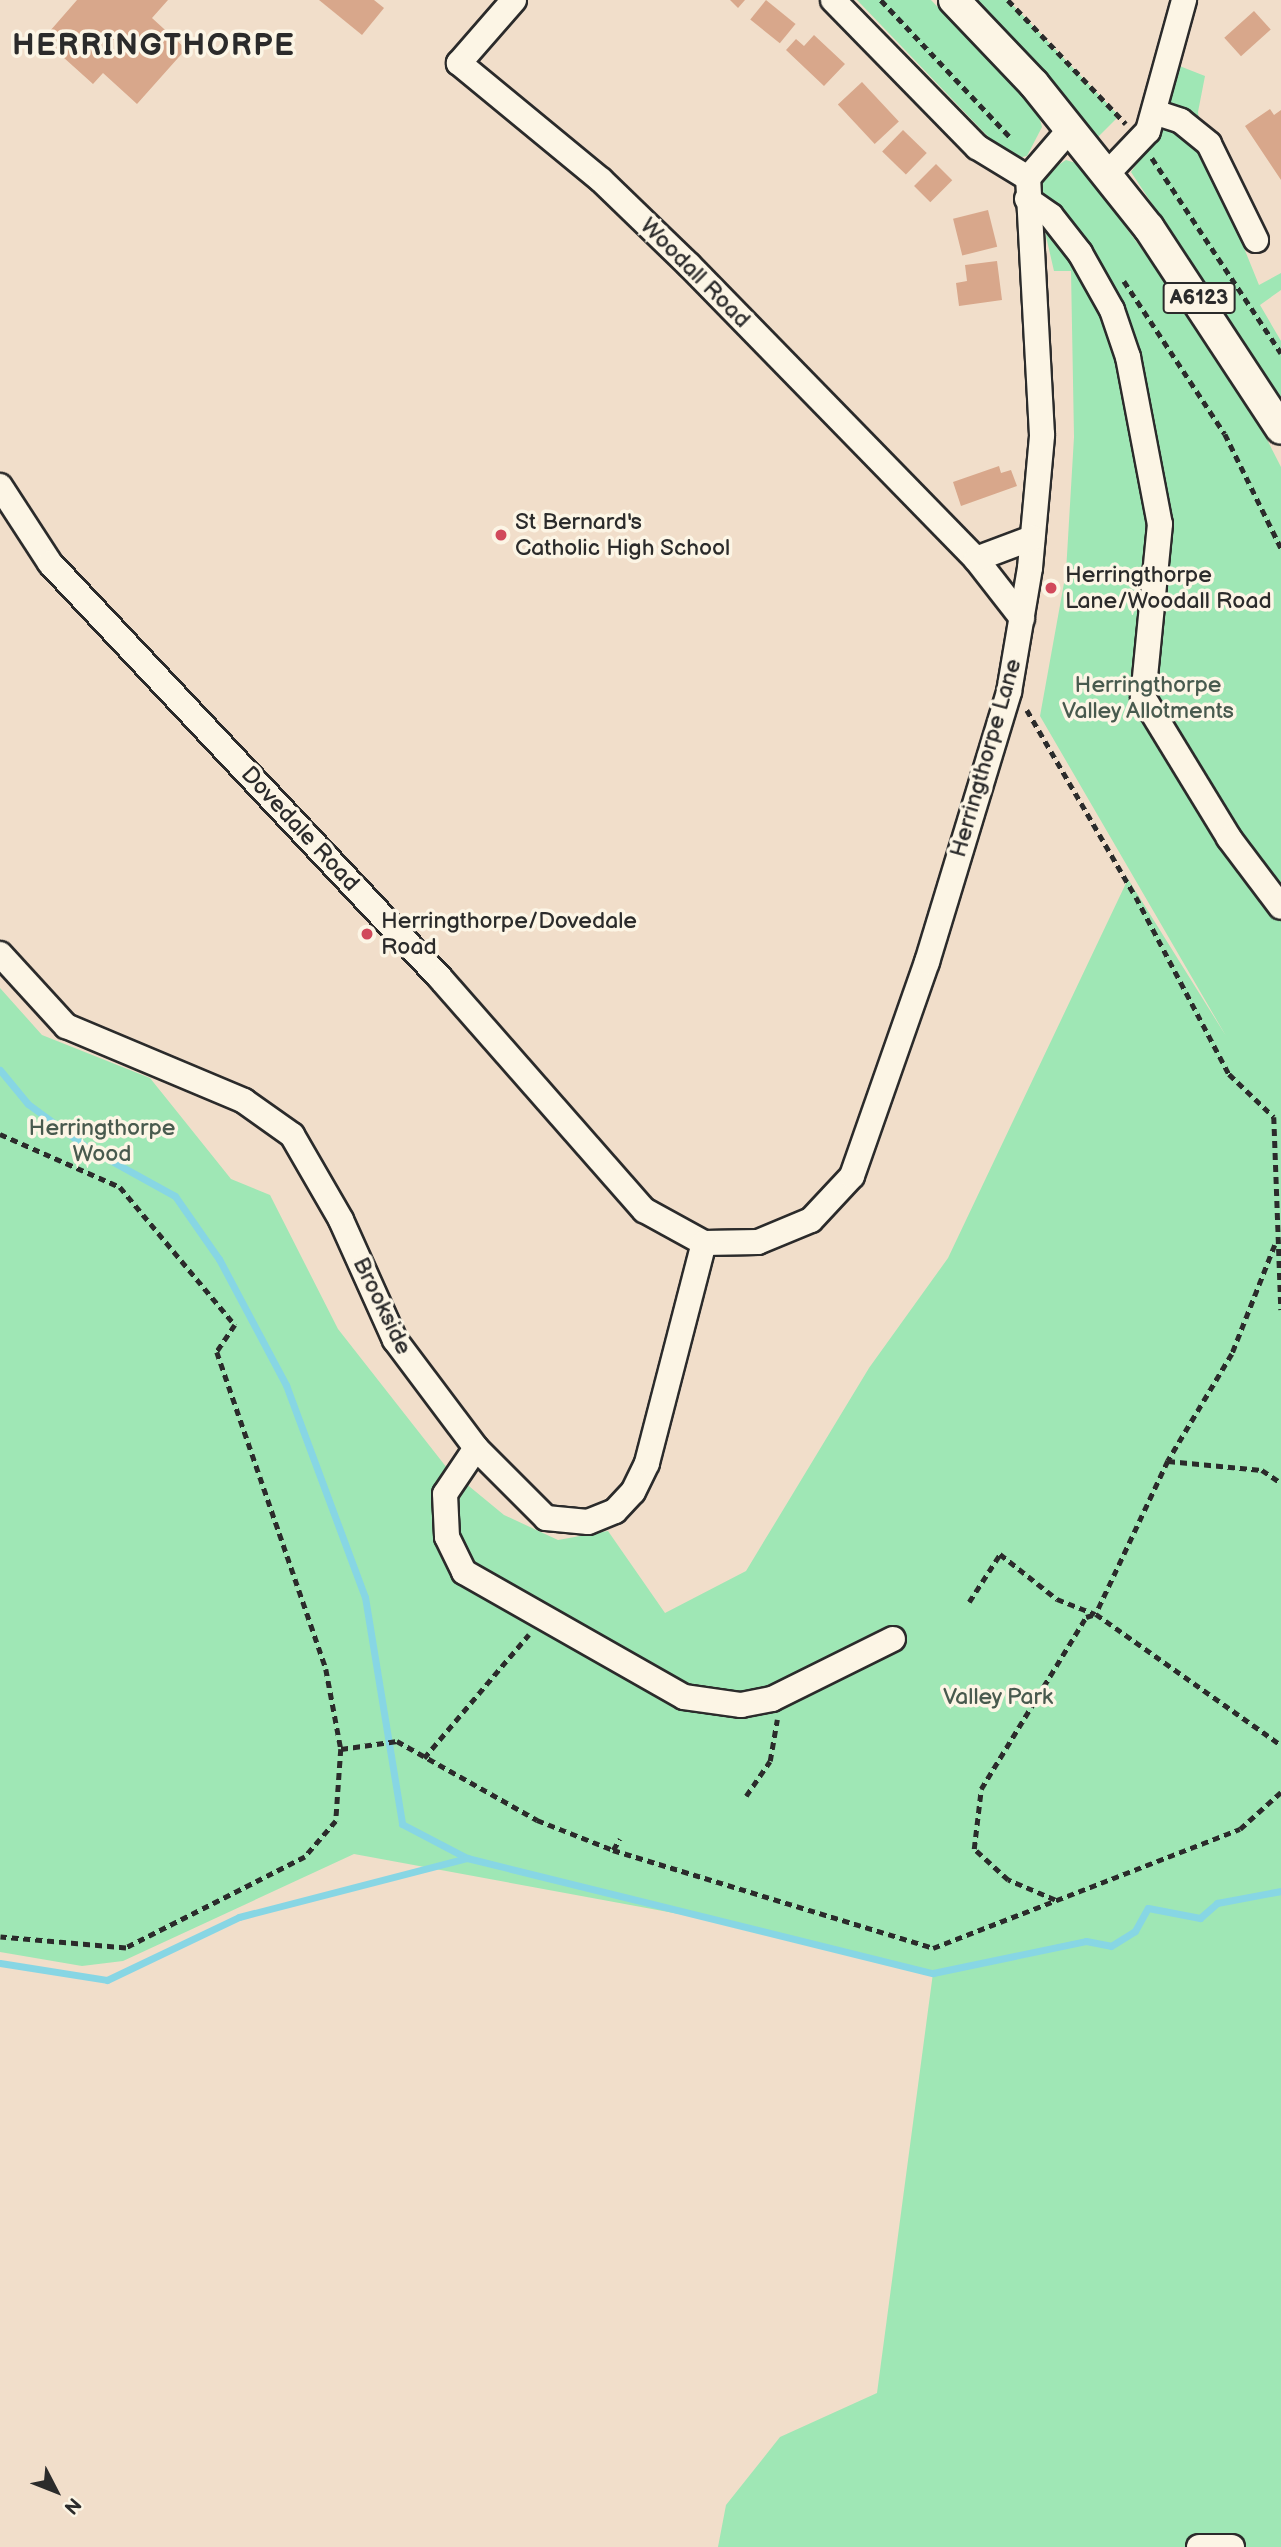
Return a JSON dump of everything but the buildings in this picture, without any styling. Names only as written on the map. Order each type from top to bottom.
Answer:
[{"type":"main road","name":"A6123","points":[[954,0],[1071,128],[1107,174],[1221,330],[1281,429]]},
{"type":"street","name":"Woodall Road","points":[[514,0],[459,63],[601,180],[976,559],[1022,618]]},
{"type":"street","points":[[833,0],[977,147],[1027,188],[1080,253],[1112,310],[1128,357],[1160,524],[1143,697],[1229,838],[1281,907]]},
{"type":"street","points":[[1107,174],[1142,140],[1154,112],[1184,0]]},
{"type":"street","points":[[1154,112],[1181,121],[1209,144],[1256,240]]},
{"type":"street","points":[[1027,188],[1071,128]]},
{"type":"street","name":"Herringthorpe Lane","points":[[705,1243],[735,1245],[783,1234],[811,1220],[852,1176],[927,962],[1009,692],[1022,618],[1032,538],[1043,368],[1027,188]]},
{"type":"street","name":"Dovedale Road","points":[[0,486],[6,508],[50,563],[441,979],[643,1210],[705,1243]]},
{"type":"street","points":[[976,559],[1032,538]]},
{"type":"street","name":"Brookside","points":[[0,954],[66,1026],[244,1101],[292,1135],[341,1220],[395,1340],[476,1448],[546,1518],[578,1523],[615,1511],[647,1464],[705,1243]]},
{"type":"street","points":[[476,1448],[446,1494],[447,1536],[464,1572],[541,1620],[684,1697],[741,1705],[772,1699],[893,1639]]},
{"type":"street","points":[[1199,2547],[1232,2547]]},
{"type":"path","points":[[1008,0],[1142,140],[1281,353]]},
{"type":"path","points":[[1009,692],[1030,713],[1136,897],[1229,1074],[1273,1117],[1275,1244],[1281,1310]]},
{"type":"path","points":[[0,1134],[120,1187],[235,1325],[217,1352],[326,1669],[341,1749],[336,1821],[305,1857],[126,1948],[0,1937]]},
{"type":"path","points":[[1056,1901],[1008,1880],[974,1849],[981,1789],[1086,1617],[1096,1614],[1168,1461],[1233,1354],[1275,1244]]},
{"type":"path","points":[[1168,1461],[1262,1470],[1281,1483]]},
{"type":"path","points":[[970,1602],[1000,1554],[1057,1599],[1096,1614],[1281,1745]]},
{"type":"path","points":[[424,1758],[541,1620]]},
{"type":"path","points":[[746,1796],[770,1761],[780,1732],[772,1699]]},
{"type":"path","points":[[341,1749],[397,1741],[537,1820],[613,1850],[933,1948],[1240,1829],[1281,1792]]},
{"type":"path","points":[[613,1850],[620,1839]]},
{"type":"green space","points":[[857,0],[931,0],[1038,112],[1042,127],[1027,156],[1013,159],[998,147]]},
{"type":"green space","points":[[974,0],[1008,0],[1119,116],[1097,138]]},
{"type":"green space","points":[[1177,65],[1205,76],[1198,112],[1203,147],[1259,285],[1281,273],[1281,290],[1260,305],[1281,341],[1281,399],[1131,172],[1158,134]]},
{"type":"green space","name":"Valley Park","points":[[1066,160],[1079,164],[1158,271],[1253,412],[1281,467],[1281,2547],[718,2547],[726,2505],[780,2437],[877,2393],[933,1973],[690,1916],[354,1854],[123,1961],[82,1966],[0,1952],[0,988],[42,1035],[150,1078],[231,1179],[270,1195],[338,1329],[447,1468],[504,1515],[558,1540],[608,1531],[665,1613],[746,1571],[869,1368],[948,1258],[1128,879],[1226,1036],[1040,716],[1066,572],[1074,437],[1071,271],[1054,271],[1036,193],[1037,179]]},
{"type":"waterway","points":[[0,1070],[28,1104],[88,1148],[175,1196],[219,1259],[286,1385],[365,1597],[402,1824],[467,1858],[933,1973],[1086,1941],[1111,1946],[1135,1931],[1148,1908],[1200,1918],[1217,1903],[1281,1891]]},
{"type":"waterway","points":[[0,1963],[107,1980],[239,1917],[467,1858]]},
{"type":"place","name":"St Bernard's Catholic High School","points":[[501,535]]},
{"type":"place","name":"Herringthorpe Lane/Woodall Road","points":[[1051,588]]},
{"type":"place","name":"Herringthorpe/Dovedale Road","points":[[367,934]]},
{"type":"district","name":"HERRINGTHORPE","points":[[154,46]]},
{"type":"park label","name":"Herringthorpe Valley Allotments","points":[[1148,698]]},
{"type":"park label","name":"Herringthorpe Wood","points":[[102,1141]]}]
